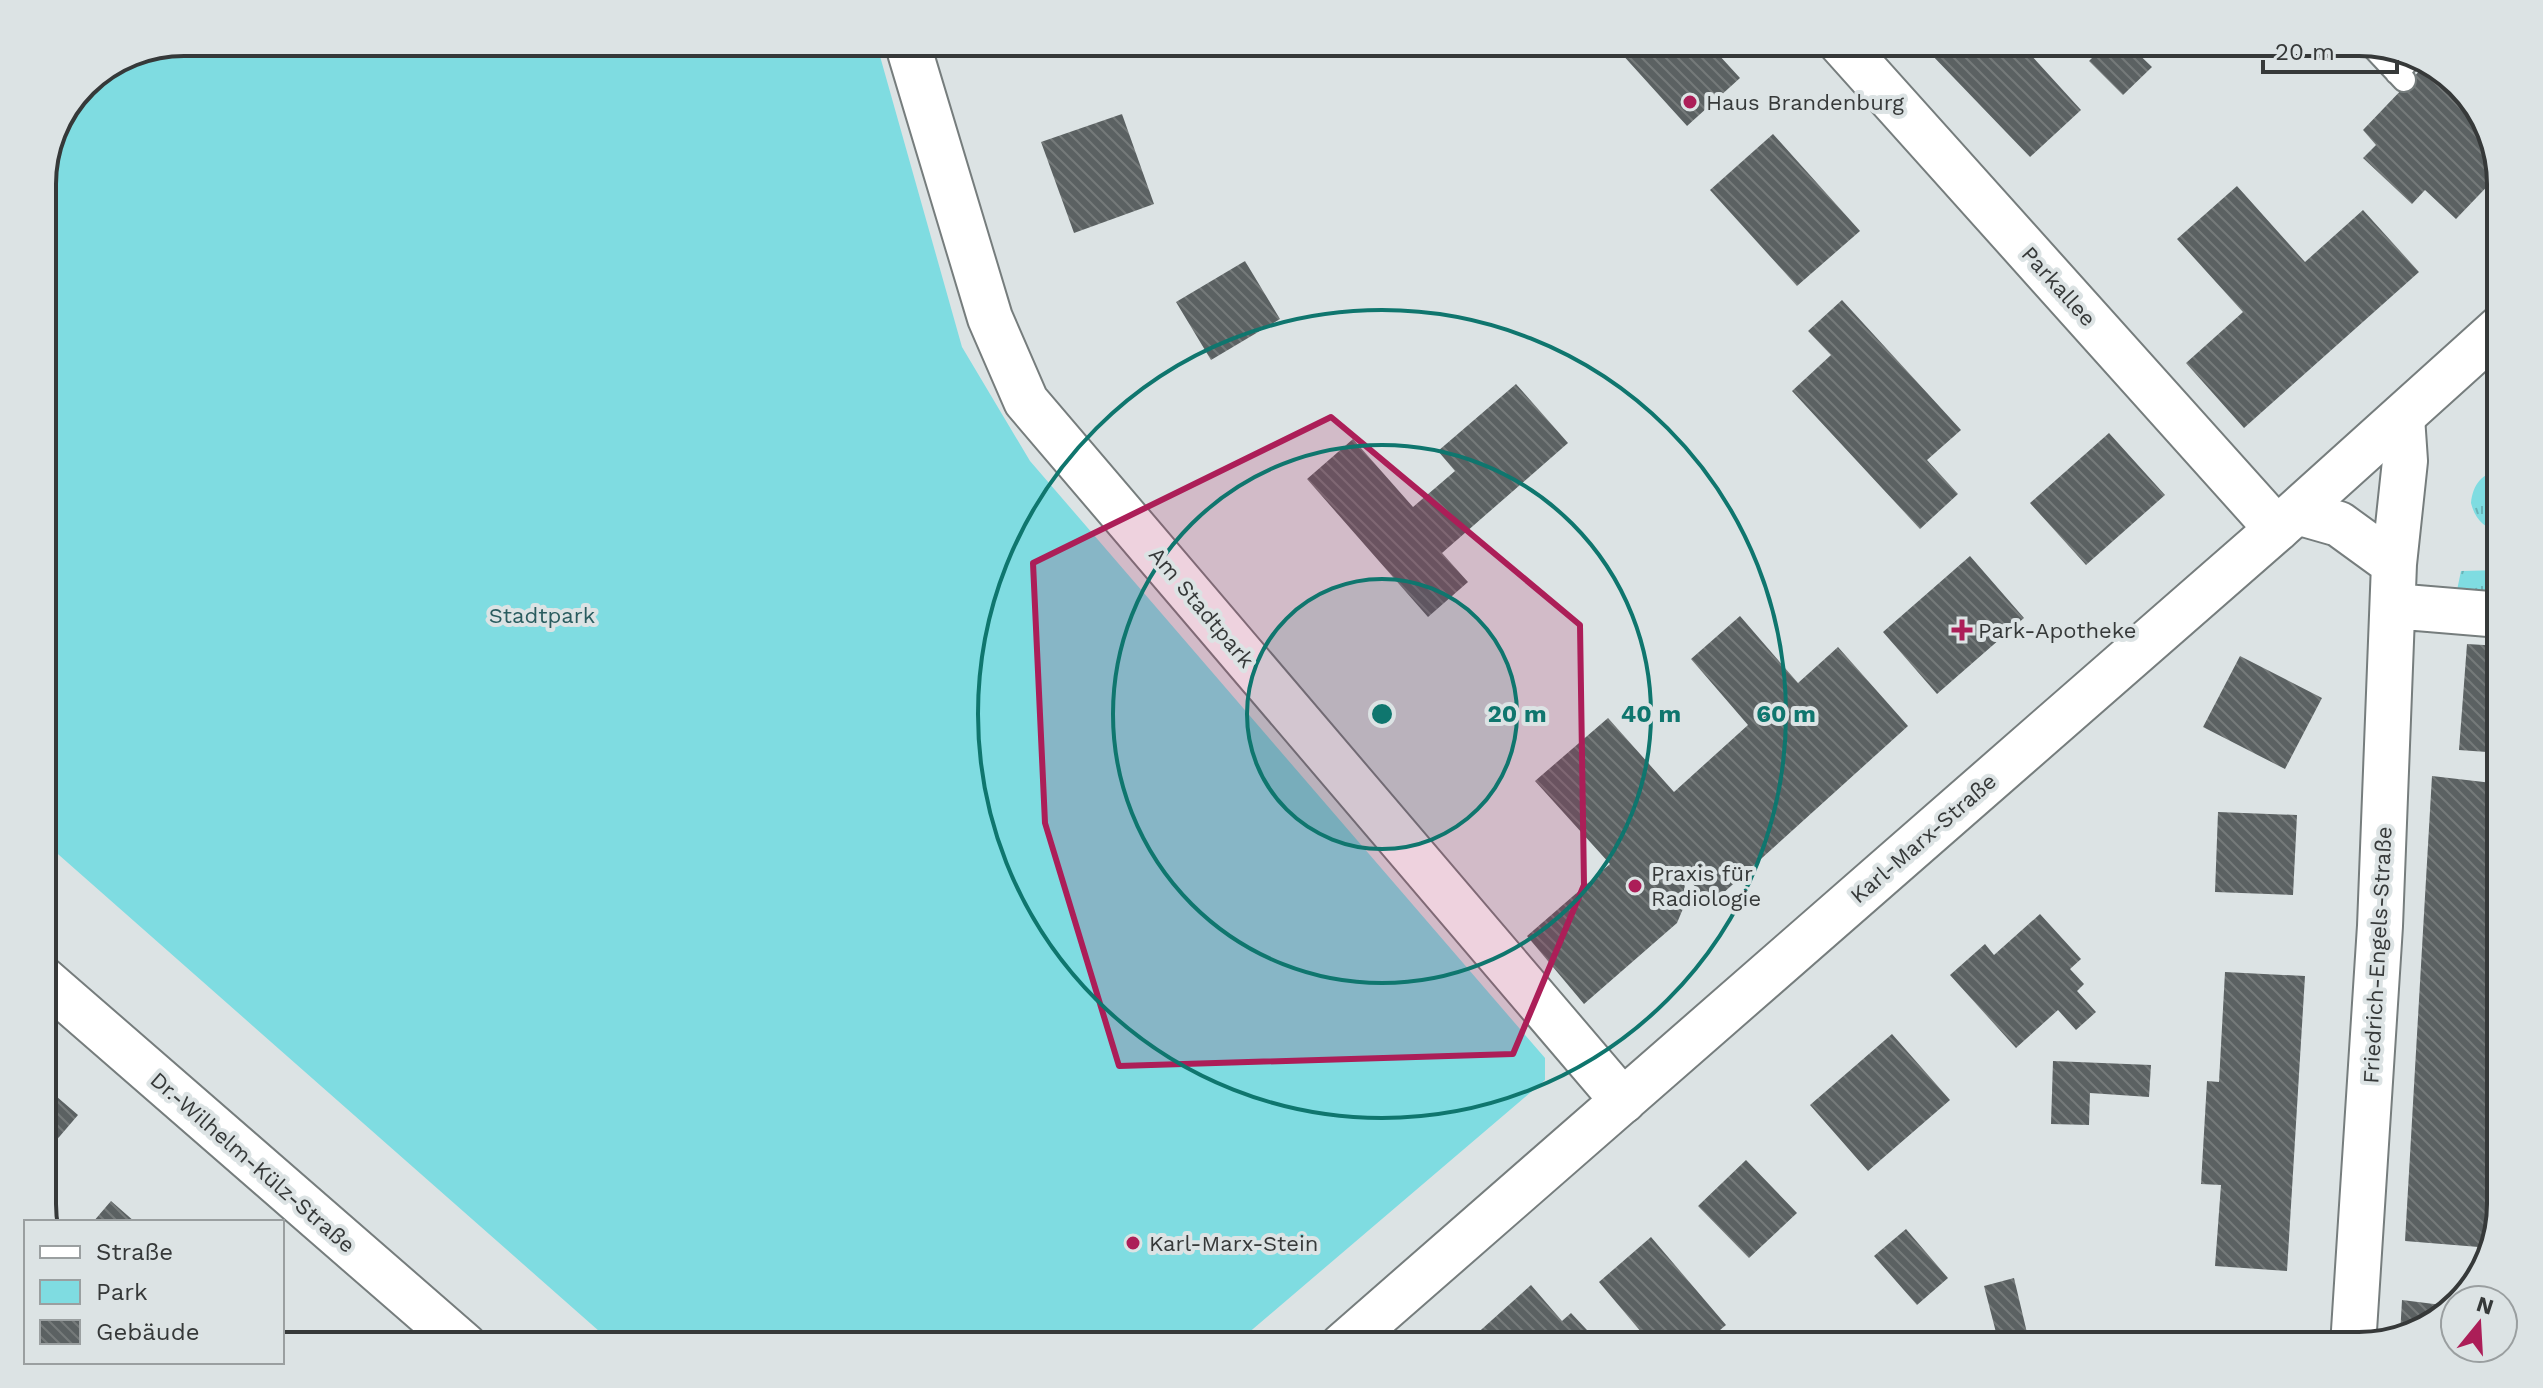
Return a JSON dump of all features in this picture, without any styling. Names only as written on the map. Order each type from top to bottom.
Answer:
[{"type":"street","name":"Am Stadtpark","points":[[911,56],[990,318],[1026,401],[1623,1101]]},
{"type":"street","name":"Parkallee","points":[[1853,56],[2287,521]]},
{"type":"street","name":"Karl-Marx-Straße","points":[[1358,1332],[2287,521],[2487,340]]},
{"type":"street","name":"Friedrich-Engels-Straße","points":[[2354,1332],[2380,926],[2394,585],[2405,461],[2402,417]]},
{"type":"street","points":[[2287,521],[2339,524],[2394,585],[2487,611]]},
{"type":"street","name":"Dr.-Wilhelm-Külz-Straße","points":[[56,990],[449,1332]]},
{"type":"lane","points":[[2384,58],[2401,77],[2407,66]]},
{"type":"highlighted area","points":[[1331,417],[1580,625],[1584,885],[1513,1054],[1119,1066],[1045,823],[1033,563]]},
{"type":"green space","name":"Stadtpark","points":[[184,56],[880,56],[962,347],[1030,461],[1545,1058],[1545,1080],[1249,1332],[600,1332],[56,852],[56,175],[60,151],[69,127],[82,106],[99,88],[135,66],[159,58]]},
{"type":"green space","points":[[2487,475],[2487,526],[2475,514],[2471,503],[2480,480]]},
{"type":"green space","points":[[2487,570],[2487,596],[2456,595],[2461,571]]},
{"type":"building","name":"Haus Brandenburg","points":[[1624,56],[1720,56],[1740,78],[1687,126]]},
{"type":"building","points":[[1933,56],[2032,56],[2081,110],[2030,157]]},
{"type":"building","points":[[2094,56],[2141,56],[2152,67],[2123,95],[2089,61]]},
{"type":"building","points":[[2419,71],[2455,99],[2474,127],[2485,159],[2487,187],[2456,219],[2425,190],[2412,204],[2363,158],[2376,145],[2363,130]]},
{"type":"building","points":[[1122,114],[1154,204],[1074,233],[1041,142]]},
{"type":"building","points":[[1773,134],[1860,231],[1797,286],[1710,190]]},
{"type":"building","points":[[2237,186],[2305,262],[2363,210],[2419,272],[2244,428],[2186,363],[2243,312],[2177,239]]},
{"type":"building","points":[[1245,261],[1280,319],[1211,360],[1176,302]]},
{"type":"building","points":[[1842,300],[1961,430],[1927,460],[1958,494],[1920,529],[1792,391],[1831,355],[1808,331]]},
{"type":"building","points":[[1516,384],[1568,443],[1442,553],[1468,582],[1428,617],[1307,479],[1353,439],[1413,507],[1455,471],[1438,451]]},
{"type":"building","points":[[2109,433],[2165,495],[2086,565],[2030,503]]},
{"type":"building","points":[[1970,556],[2024,618],[1937,694],[1883,632]]},
{"type":"building","points":[[1740,616],[1798,683],[1838,647],[1908,726],[1711,904],[1682,872],[1687,899],[1677,923],[1584,1004],[1527,936],[1610,864],[1535,781],[1608,718],[1674,792],[1748,725],[1691,659]]},
{"type":"building","points":[[2467,644],[2487,645],[2487,752],[2459,750]]},
{"type":"building","points":[[2240,656],[2322,698],[2285,769],[2203,727]]},
{"type":"building","points":[[2432,776],[2487,782],[2485,1229],[2479,1247],[2405,1241]]},
{"type":"building","points":[[2218,812],[2297,815],[2293,895],[2215,892]]},
{"type":"building","points":[[2040,914],[2081,959],[2070,969],[2084,984],[2077,991],[2096,1012],[2076,1030],[2058,1010],[2016,1048],[1950,975],[1985,944],[1994,955]]},
{"type":"building","points":[[2225,972],[2305,976],[2287,1271],[2215,1266],[2221,1185],[2201,1184],[2207,1081],[2219,1082]]},
{"type":"building","points":[[1892,1034],[1950,1100],[1868,1171],[1810,1105]]},
{"type":"building","points":[[2053,1061],[2151,1065],[2149,1097],[2090,1093],[2089,1125],[2051,1124]]},
{"type":"building","points":[[56,1096],[78,1115],[56,1141]]},
{"type":"building","points":[[1746,1160],[1797,1213],[1749,1258],[1698,1206]]},
{"type":"building","points":[[111,1201],[133,1220],[95,1220]]},
{"type":"building","points":[[1906,1229],[1948,1278],[1917,1305],[1874,1256]]},
{"type":"building","points":[[1651,1237],[1726,1325],[1718,1332],[1641,1332],[1599,1282]]},
{"type":"building","points":[[2014,1278],[2027,1332],[1996,1332],[1984,1286]]},
{"type":"building","points":[[1531,1285],[1562,1321],[1571,1313],[1589,1332],[1479,1332]]},
{"type":"building","points":[[2402,1300],[2438,1304],[2423,1315],[2401,1325]]},
{"type":"place","name":"Haus Brandenburg","points":[[1690,102]]},
{"type":"place","name":"Park-Apotheke","points":[[1962,630]]},
{"type":"place","name":"Praxis für Radiologie","points":[[1635,886]]},
{"type":"place","name":"Karl-Marx-Stein","points":[[1133,1243]]}]
